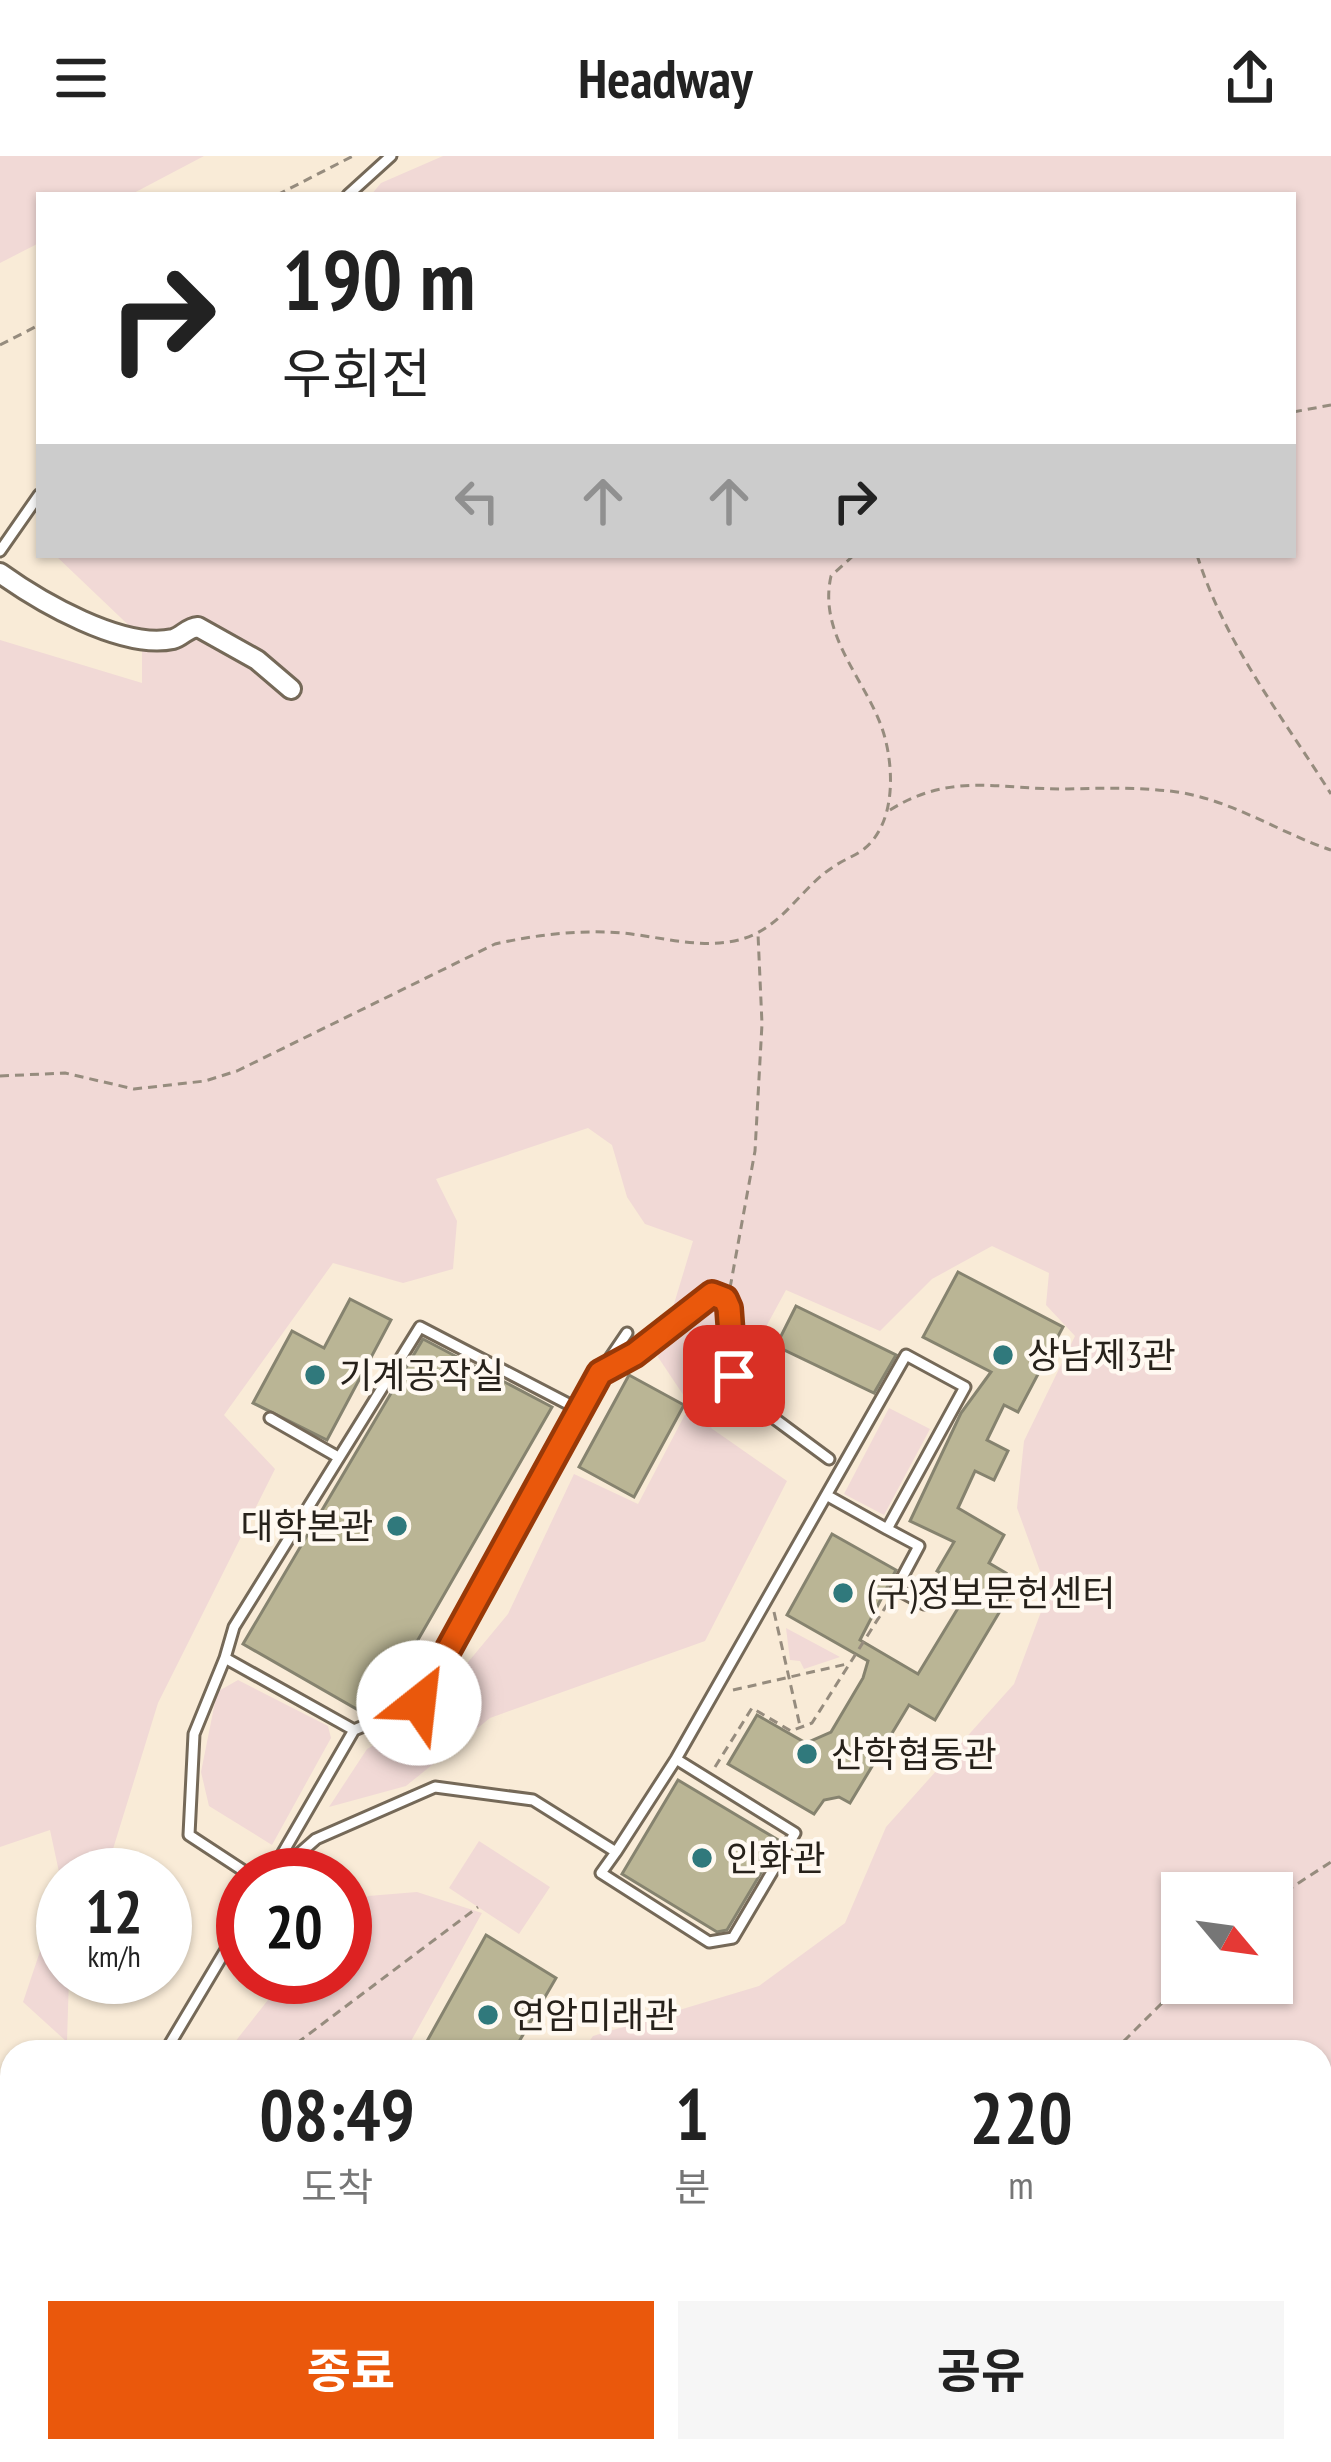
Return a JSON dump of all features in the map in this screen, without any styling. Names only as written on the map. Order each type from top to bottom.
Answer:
[{"type":"street","points":[[0,573],[41,602],[119,633],[174,639],[198,627],[257,660],[291,689]]},
{"type":"lane","points":[[351,192],[391,156]]},
{"type":"lane","points":[[0,551],[36,499]]},
{"type":"lane","points":[[600,1373],[635,1354],[712,1294],[725,1299],[734,1376],[748,1399],[829,1459]]},
{"type":"lane","points":[[216,1853],[189,1835],[194,1733],[234,1627],[420,1327],[577,1408]]},
{"type":"lane","points":[[287,1848],[354,1730],[419,1703],[577,1408],[627,1333]]},
{"type":"lane","points":[[676,1760],[795,1833],[733,1938],[709,1942],[601,1873],[676,1760],[906,1355],[965,1388],[887,1529]]},
{"type":"lane","points":[[270,1418],[338,1457]]},
{"type":"lane","points":[[828,1496],[919,1546],[896,1589],[924,1604]]},
{"type":"lane","points":[[225,1658],[354,1730]]},
{"type":"lane","points":[[305,1848],[435,1787],[533,1800],[616,1852]]},
{"type":"lane","points":[[172,2040],[216,1966]]},
{"type":"path","points":[[284,192],[353,156]]},
{"type":"path","points":[[0,345],[36,327]]},
{"type":"path","points":[[1296,411],[1331,405]]},
{"type":"path","points":[[0,1076],[65,1073],[134,1089],[205,1081],[237,1071],[495,944],[541,934],[606,932],[720,942],[758,932],[835,865],[866,848],[886,812],[892,775],[884,733],[844,656],[830,606],[831,576],[851,558]]},
{"type":"path","points":[[1199,558],[1234,649],[1287,721],[1331,794]]},
{"type":"path","points":[[886,812],[938,788],[995,782],[1067,789],[1111,784],[1152,794],[1177,792],[1258,818],[1286,837],[1331,850]]},
{"type":"path","points":[[725,1299],[734,1279],[755,1151],[762,1024],[758,932]]},
{"type":"path","points":[[707,1779],[752,1708],[791,1731],[812,1724],[896,1589]]},
{"type":"path","points":[[771,1596],[800,1728]]},
{"type":"path","points":[[714,1695],[848,1664]]},
{"type":"path","points":[[1293,1887],[1331,1862]]},
{"type":"path","points":[[301,2040],[478,1906]]},
{"type":"path","points":[[1125,2040],[1161,2004]]},
{"type":"shaded area","points":[[0,156],[204,156],[136,192],[36,192],[36,245],[0,263]]},
{"type":"shaded area","points":[[443,156],[1331,156],[1331,2040],[590,2040],[759,1986],[845,1923],[886,1827],[1014,1684],[1048,1593],[1017,1508],[1024,1441],[1075,1336],[1046,1305],[1049,1273],[992,1246],[932,1279],[880,1331],[786,1290],[711,1428],[787,1481],[705,1641],[490,1718],[406,1786],[329,1807],[367,1749],[425,1714],[508,1614],[574,1474],[638,1504],[690,1405],[658,1357],[693,1241],[645,1224],[627,1197],[612,1145],[588,1128],[436,1179],[457,1221],[453,1269],[403,1283],[333,1263],[224,1415],[275,1469],[158,1703],[113,1848],[54,1848],[50,1830],[0,1847],[0,640],[142,683],[142,638],[58,558],[1296,558],[1296,192],[374,192],[381,183]]},
{"type":"shaded area","points":[[889,1408],[930,1429],[884,1515],[844,1494]]},
{"type":"shaded area","points":[[786,1628],[840,1657],[804,1669],[800,1661],[790,1660]]},
{"type":"shaded area","points":[[238,1680],[328,1726],[331,1738],[272,1845],[209,1806],[201,1772],[217,1692]]},
{"type":"shaded area","points":[[479,1841],[550,1887],[519,1934],[449,1888]]},
{"type":"shaded area","points":[[417,1892],[482,1913],[412,2040],[236,2040],[265,2004],[372,2004],[372,1896]]},
{"type":"shaded area","points":[[36,1963],[36,2004],[68,2004],[67,2040],[65,2040],[23,2002]]},
{"type":"building","points":[[958,1272],[1063,1327],[1018,1412],[1004,1405],[987,1440],[1008,1451],[994,1480],[975,1471],[958,1508],[1004,1535],[989,1563],[1006,1573],[997,1589],[1009,1596],[935,1720],[909,1705],[850,1803],[839,1797],[824,1800],[814,1814],[728,1764],[757,1715],[806,1743],[831,1732],[863,1678],[868,1661],[787,1615],[832,1534],[896,1570],[860,1640],[918,1674],[969,1590],[937,1571],[954,1542],[910,1521],[961,1413],[991,1372],[923,1337]]},
{"type":"building","name":"기계공작실","points":[[350,1299],[391,1320],[327,1440],[253,1403],[292,1331],[324,1348]]},
{"type":"building","points":[[796,1306],[896,1355],[874,1393],[776,1346]]},
{"type":"building","name":"대학본관","points":[[423,1339],[552,1407],[377,1711],[367,1715],[243,1644]]},
{"type":"building","points":[[629,1375],[684,1405],[634,1497],[579,1467]]},
{"type":"building","name":"인화관","points":[[678,1780],[780,1841],[727,1930],[717,1932],[622,1874]]},
{"type":"building","name":"연암미래관","points":[[486,1935],[556,1978],[520,2040],[428,2040]]},
{"type":"place","name":"상남제3관","points":[[1003,1355]]},
{"type":"place","name":"기계공작실","points":[[315,1375]]},
{"type":"place","name":"대학본관","points":[[397,1526]]},
{"type":"place","name":"(구)정보문헌센터","points":[[843,1593]]},
{"type":"place","name":"산학협동관","points":[[807,1754]]},
{"type":"place","name":"인화관","points":[[702,1858]]},
{"type":"place","name":"연암미래관","points":[[488,2015]]},
{"type":"route","points":[[419,1703],[600,1373],[635,1354],[712,1294],[725,1299],[729,1308],[734,1376]]}]
